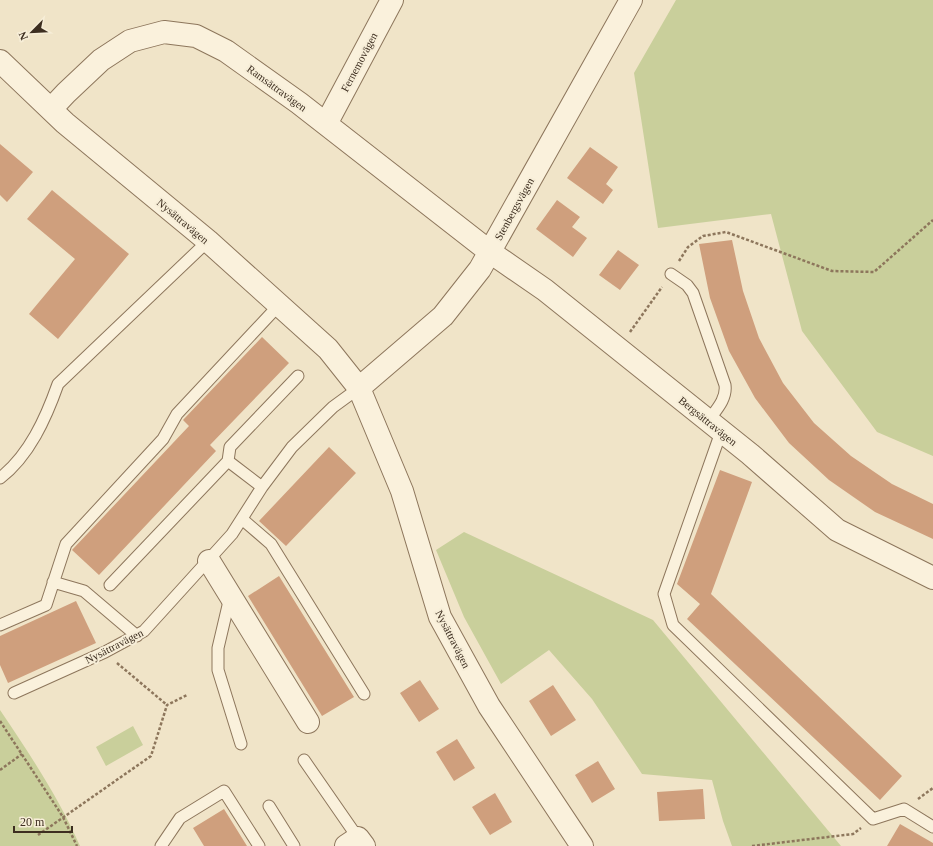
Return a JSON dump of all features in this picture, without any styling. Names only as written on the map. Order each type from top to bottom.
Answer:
[{"type":"street","name":"Fernemovägen","points":[[326,124],[392,0]]},
{"type":"street","name":"Stenbergsvägen","points":[[359,388],[443,316],[480,269],[631,0]]},
{"type":"street","name":"Ramsättravägen","points":[[51,110],[66,93],[101,60],[130,41],[164,32],[196,36],[226,51],[326,124],[490,252]]},
{"type":"street","name":"Nysättravägen","points":[[0,61],[51,110],[208,241],[328,349],[359,388],[402,492],[440,617],[489,706],[582,846]]},
{"type":"street","name":"Bergsättravägen","points":[[490,252],[545,290],[715,426],[837,530],[933,578]]},
{"type":"street","points":[[209,561],[308,722]]},
{"type":"lane","points":[[0,478],[25,450],[47,416],[58,384],[208,241]]},
{"type":"lane","points":[[671,274],[687,285],[693,293],[725,385],[726,392],[664,594],[673,625],[873,819],[904,809],[933,827]]},
{"type":"lane","points":[[0,625],[46,605],[66,544],[163,439],[177,414],[279,305]]},
{"type":"lane","points":[[110,584],[228,461],[230,447],[298,376]]},
{"type":"lane","name":"Nysättravägen","points":[[14,693],[105,652],[144,631],[232,534],[262,487],[292,447],[333,407],[359,388]]},
{"type":"lane","points":[[228,461],[262,487]]},
{"type":"lane","points":[[242,519],[271,544],[364,694]]},
{"type":"lane","points":[[53,582],[84,591],[137,636]]},
{"type":"lane","points":[[231,596],[218,648],[218,670],[241,744]]},
{"type":"lane","points":[[304,760],[356,843]]},
{"type":"lane","points":[[161,846],[180,818],[224,791],[259,846]]},
{"type":"lane","points":[[269,806],[294,846]]},
{"type":"path","points":[[618,349],[671,274],[688,247],[703,236],[726,232],[832,271],[874,272],[933,220]]},
{"type":"path","points":[[105,652],[167,705]]},
{"type":"path","points":[[38,835],[151,756],[167,705],[187,695]]},
{"type":"path","points":[[0,722],[63,817],[77,846]]},
{"type":"path","points":[[0,770],[22,754]]},
{"type":"path","points":[[752,846],[853,834],[873,819]]},
{"type":"green space","points":[[676,0],[933,0],[933,456],[877,432],[802,331],[771,214],[658,228],[634,73]]},
{"type":"green space","points":[[464,532],[653,620],[841,846],[732,846],[723,821],[712,780],[642,774],[592,699],[549,650],[501,684],[464,617],[436,550]]},
{"type":"green space","points":[[0,710],[33,759],[53,793],[80,846],[0,846]]},
{"type":"green space","points":[[133,726],[143,745],[106,766],[96,747]]},
{"type":"building","points":[[0,144],[33,172],[7,202],[0,195]]},
{"type":"building","points":[[590,147],[618,167],[606,184],[613,190],[603,204],[567,178]]},
{"type":"building","points":[[52,190],[129,254],[58,339],[29,314],[75,259],[27,219]]},
{"type":"building","points":[[557,200],[580,217],[572,227],[587,238],[573,257],[536,229]]},
{"type":"building","points":[[732,240],[743,291],[759,338],[783,383],[814,423],[851,456],[892,484],[933,504],[933,539],[875,512],[829,480],[789,443],[755,398],[729,351],[710,298],[699,244]]},
{"type":"building","points":[[618,250],[639,265],[620,290],[599,275]]},
{"type":"building","points":[[262,337],[289,363],[210,445],[216,451],[99,575],[72,550],[189,426],[183,420]]},
{"type":"building","points":[[329,447],[356,473],[286,546],[259,521]]},
{"type":"building","points":[[720,470],[752,482],[711,594],[902,776],[880,800],[687,619],[700,604],[677,584]]},
{"type":"building","points":[[279,576],[354,697],[322,716],[248,596]]},
{"type":"building","points":[[76,601],[96,643],[8,683],[0,665],[0,636]]},
{"type":"building","points":[[420,680],[439,709],[419,722],[400,693]]},
{"type":"building","points":[[553,685],[576,720],[551,736],[529,701]]},
{"type":"building","points":[[457,739],[475,768],[454,781],[436,752]]},
{"type":"building","points":[[598,761],[615,789],[592,803],[575,775]]},
{"type":"building","points":[[703,789],[705,819],[659,821],[657,792]]},
{"type":"building","points":[[495,793],[512,822],[490,835],[472,807]]},
{"type":"building","points":[[224,809],[247,846],[204,846],[193,828]]},
{"type":"building","points":[[900,824],[933,843],[933,846],[887,846]]}]
